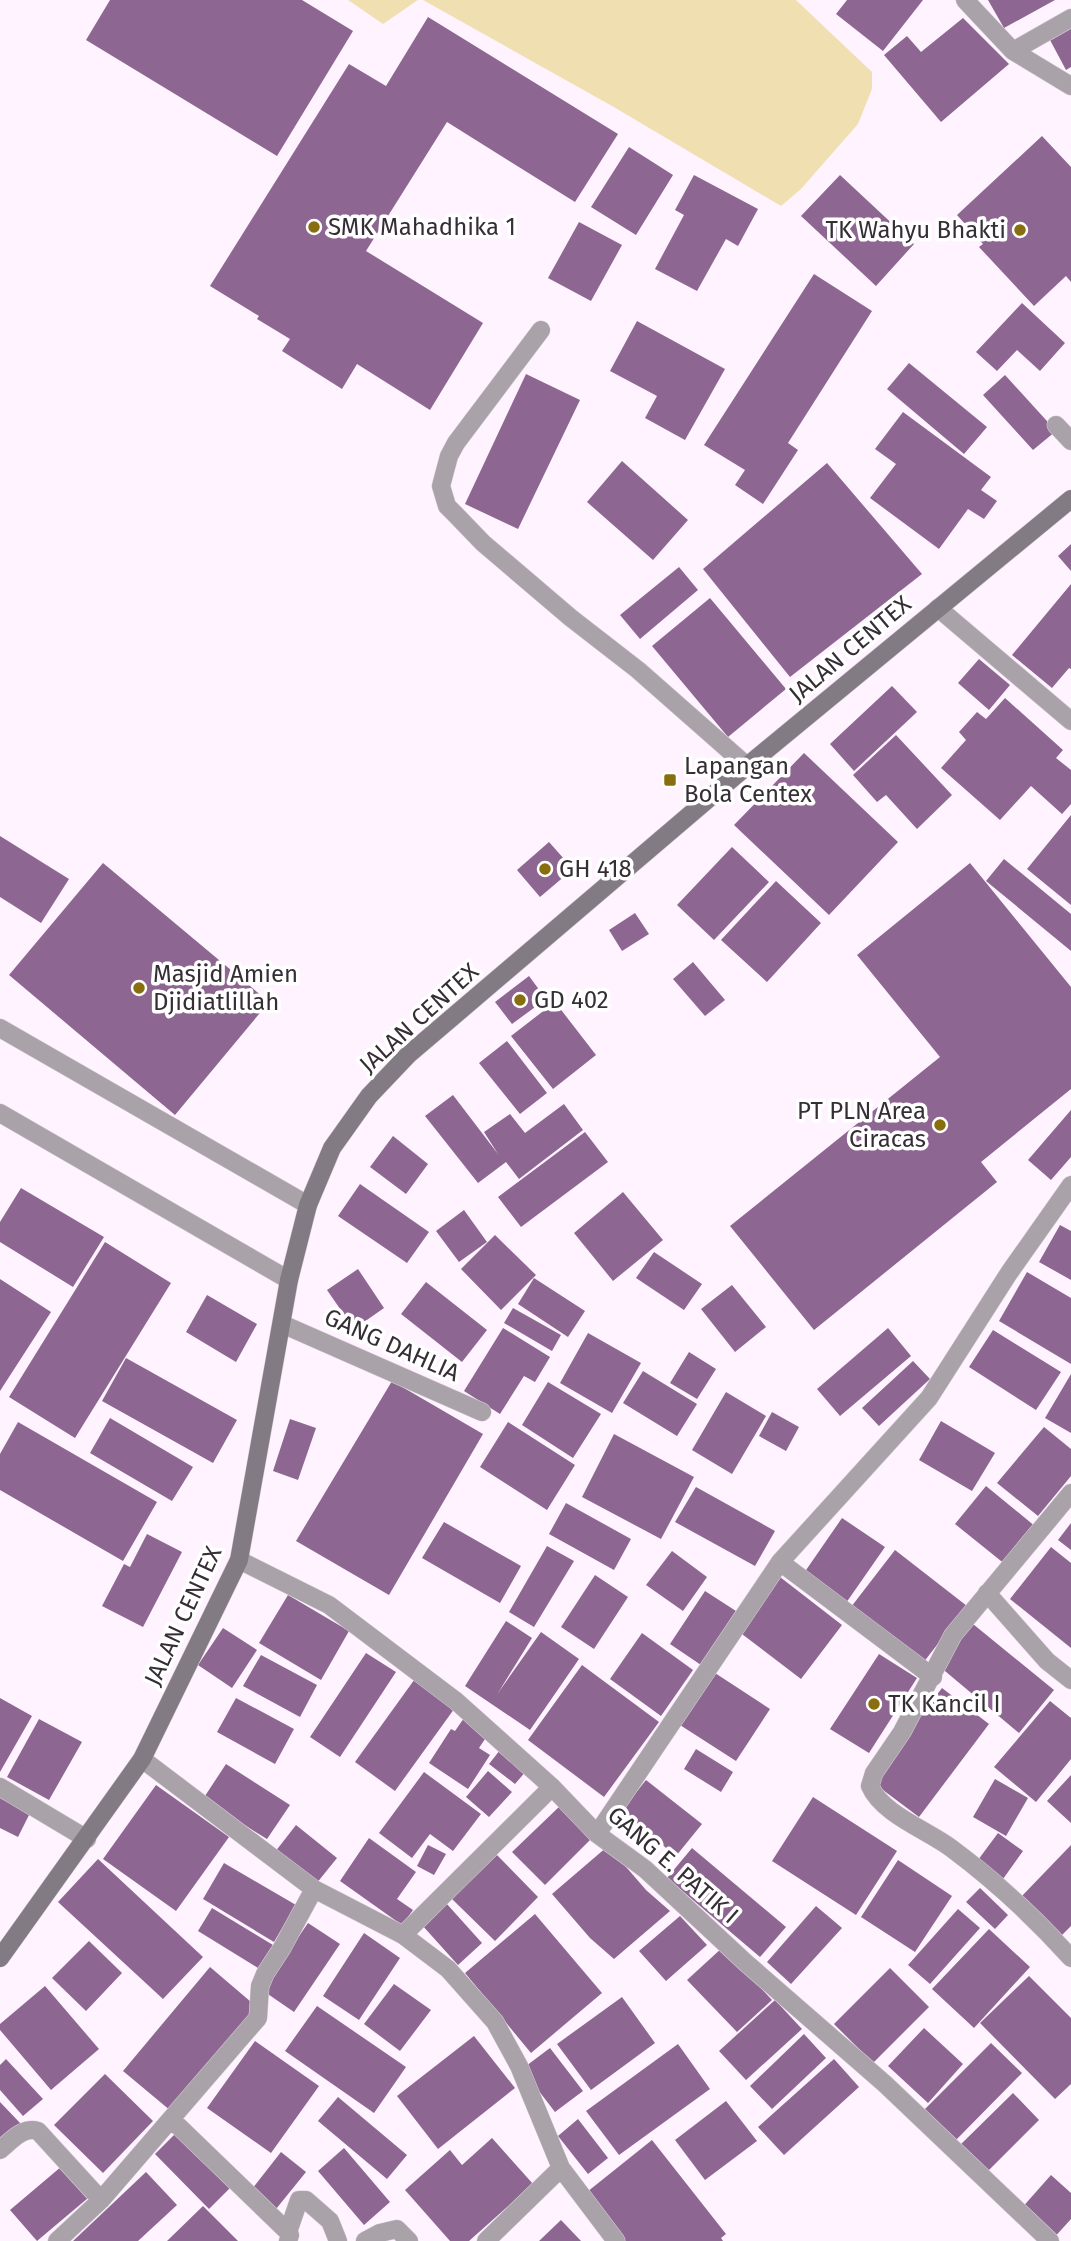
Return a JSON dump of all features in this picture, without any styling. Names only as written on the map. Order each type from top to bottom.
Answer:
[{"type":"street","points":[[965,0],[1013,51],[1071,86]]},
{"type":"street","points":[[1013,51],[1071,18]]},
{"type":"street","points":[[541,330],[449,456],[441,486],[447,506],[483,542],[571,618],[638,670],[747,766]]},
{"type":"street","points":[[1056,425],[1071,440]]},
{"type":"street","name":"JALAN CENTEX","points":[[0,1958],[142,1759],[239,1560],[289,1280],[307,1205],[332,1148],[356,1113],[389,1073],[747,766],[1071,499]]},
{"type":"street","points":[[937,608],[1071,722]]},
{"type":"street","points":[[0,1028],[307,1205]]},
{"type":"street","points":[[0,1114],[289,1280]]},
{"type":"street","points":[[597,1833],[779,1562],[929,1398],[1009,1273],[1071,1185]]},
{"type":"street","name":"GANG DAHLIA","points":[[282,1324],[482,1412]]},
{"type":"street","points":[[1071,1493],[953,1635],[902,1732],[870,1780],[872,1791],[884,1805],[950,1847],[1042,1927],[1071,1958]]},
{"type":"street","name":"GANG E. PATIK I","points":[[239,1560],[329,1605],[456,1701],[552,1787],[597,1833],[645,1869],[745,1962],[885,2084],[1050,2241]]},
{"type":"street","points":[[779,1562],[933,1676]]},
{"type":"street","points":[[987,1593],[1048,1661],[1071,1680]]},
{"type":"street","points":[[142,1759],[314,1889],[403,1935],[448,1969],[495,2022],[519,2066],[561,2168],[616,2241]]},
{"type":"street","points":[[0,1787],[87,1839]]},
{"type":"street","points":[[403,1935],[552,1787]]},
{"type":"street","points":[[57,2241],[101,2200],[258,2018],[260,1986],[265,1974],[314,1889]]},
{"type":"street","points":[[171,2119],[288,2236],[299,2200],[306,2200],[330,2221],[338,2241]]},
{"type":"street","points":[[0,2150],[26,2130],[38,2131],[101,2200]]},
{"type":"street","points":[[486,2241],[561,2168]]},
{"type":"street","points":[[365,2241],[380,2233],[397,2229],[409,2241]]},
{"type":"shaded area","points":[[348,0],[418,0],[383,24]]},
{"type":"shaded area","points":[[423,0],[796,0],[872,72],[872,89],[858,124],[801,189],[781,206],[612,106]]},
{"type":"building","points":[[110,0],[302,0],[353,31],[277,156],[86,40]]},
{"type":"building","points":[[847,0],[923,0],[883,51],[836,14]]},
{"type":"building","points":[[988,0],[1055,0],[1004,28]]},
{"type":"building","name":"SMK Mahadhika 1","points":[[428,17],[618,134],[575,202],[447,122],[366,251],[483,323],[430,410],[357,364],[342,389],[282,351],[290,339],[210,286],[349,64],[386,86]]},
{"type":"building","points":[[963,18],[1009,64],[941,122],[884,55],[907,36],[921,52]]},
{"type":"building","points":[[1071,28],[1071,67],[1066,70],[1050,40]]},
{"type":"building","name":"TK Wahyu Bhakti","points":[[1042,136],[1071,167],[1071,282],[1066,276],[1034,306],[979,247],[983,244],[957,215]]},
{"type":"building","points":[[629,147],[673,175],[636,235],[591,207]]},
{"type":"building","points":[[694,175],[758,209],[738,246],[726,239],[697,291],[655,269],[684,215],[675,210]]},
{"type":"building","points":[[840,175],[914,244],[876,286],[801,216]]},
{"type":"building","points":[[579,222],[622,245],[591,301],[548,278]]},
{"type":"building","points":[[814,274],[872,311],[788,443],[798,450],[763,504],[735,485],[745,470],[704,445]]},
{"type":"building","points":[[1022,303],[1065,343],[1040,371],[1017,350],[997,371],[976,352]]},
{"type":"building","points":[[637,321],[725,369],[685,440],[645,418],[657,396],[610,371]]},
{"type":"building","points":[[909,363],[987,427],[964,454],[887,389]]},
{"type":"building","points":[[526,374],[580,400],[518,529],[465,504]]},
{"type":"building","points":[[1005,375],[1056,431],[1033,450],[983,395]]},
{"type":"building","points":[[903,412],[991,477],[981,490],[997,501],[984,519],[968,509],[939,549],[870,498],[896,464],[875,449]]},
{"type":"building","points":[[622,461],[688,520],[653,560],[587,502]]},
{"type":"building","points":[[827,463],[922,574],[790,677],[703,569]]},
{"type":"building","points":[[1071,544],[1071,571],[1058,556]]},
{"type":"building","points":[[679,567],[698,590],[640,639],[620,615]]},
{"type":"building","points":[[1071,584],[1071,669],[1069,668],[1052,688],[1012,655]]},
{"type":"building","points":[[710,598],[786,689],[728,737],[652,646]]},
{"type":"building","points":[[979,659],[1010,685],[989,710],[958,683]]},
{"type":"building","points":[[892,686],[917,712],[854,771],[830,744]]},
{"type":"building","points":[[1005,698],[1063,750],[1056,758],[1071,770],[1071,804],[1062,814],[1031,786],[1000,820],[941,768],[966,740],[959,732],[977,712],[986,719]]},
{"type":"building","points":[[896,735],[952,795],[917,829],[886,795],[877,802],[853,775]]},
{"type":"building","points":[[804,753],[898,842],[829,915],[734,825]]},
{"type":"building","points":[[1071,815],[1071,905],[1027,869]]},
{"type":"building","points":[[0,836],[69,879],[41,923],[0,897]]},
{"type":"building","name":"GH 418","points":[[549,842],[573,869],[540,897],[517,870]]},
{"type":"building","points":[[732,847],[769,882],[714,940],[677,905]]},
{"type":"building","points":[[1004,859],[1071,914],[1071,951],[986,881]]},
{"type":"building","name":"Masjid Amien Djidiatlillah","points":[[103,863],[269,1002],[175,1115],[9,975]]},
{"type":"building","name":"PT PLN Area Ciracas","points":[[970,863],[1071,987],[1071,1089],[981,1162],[997,1182],[814,1330],[730,1226],[940,1057],[857,955]]},
{"type":"building","points":[[776,881],[821,923],[767,982],[721,940]]},
{"type":"building","points":[[635,913],[649,934],[622,951],[609,930]]},
{"type":"building","points":[[693,962],[725,1000],[705,1016],[673,979]]},
{"type":"building","name":"GD 402","points":[[529,976],[546,999],[512,1024],[495,1002]]},
{"type":"building","points":[[555,1002],[596,1055],[553,1089],[511,1036]]},
{"type":"building","points":[[507,1041],[547,1093],[520,1114],[479,1063]]},
{"type":"building","points":[[453,1095],[498,1154],[484,1132],[510,1114],[525,1133],[564,1104],[583,1130],[519,1179],[506,1162],[478,1183],[425,1116]]},
{"type":"building","points":[[1071,1110],[1071,1157],[1051,1180],[1028,1160]]},
{"type":"building","points":[[585,1132],[608,1162],[521,1227],[498,1197]]},
{"type":"building","points":[[393,1136],[428,1164],[406,1194],[370,1167]]},
{"type":"building","points":[[360,1184],[429,1232],[407,1263],[338,1216]]},
{"type":"building","points":[[21,1188],[104,1237],[73,1287],[0,1242],[0,1222]]},
{"type":"building","points":[[623,1192],[663,1240],[613,1281],[574,1233]]},
{"type":"building","points":[[464,1210],[487,1242],[459,1262],[436,1231]]},
{"type":"building","points":[[1060,1225],[1071,1231],[1071,1280],[1039,1262]]},
{"type":"building","points":[[495,1235],[536,1275],[501,1310],[461,1269]]},
{"type":"building","points":[[105,1242],[171,1283],[75,1438],[9,1397]]},
{"type":"building","points":[[654,1252],[702,1284],[684,1310],[636,1278]]},
{"type":"building","points":[[358,1269],[384,1308],[354,1329],[327,1290]]},
{"type":"building","points":[[1027,1272],[1071,1298],[1071,1364],[999,1321]]},
{"type":"building","points":[[534,1278],[585,1311],[568,1337],[518,1304]]},
{"type":"building","points":[[0,1279],[51,1312],[0,1391]]},
{"type":"building","points":[[426,1282],[487,1330],[462,1362],[401,1314]]},
{"type":"building","points":[[732,1285],[766,1327],[735,1352],[701,1309]]},
{"type":"building","points":[[207,1295],[257,1324],[236,1362],[186,1332]]},
{"type":"building","points":[[513,1308],[561,1335],[552,1351],[504,1323]]},
{"type":"building","points":[[503,1328],[550,1357],[535,1382],[524,1376],[500,1414],[464,1391]]},
{"type":"building","points":[[888,1328],[911,1356],[840,1416],[817,1389]]},
{"type":"building","points":[[993,1330],[1061,1372],[1036,1410],[969,1367]]},
{"type":"building","points":[[588,1333],[641,1363],[612,1413],[560,1383]]},
{"type":"building","points":[[689,1352],[716,1369],[697,1399],[670,1383]]},
{"type":"building","points":[[126,1358],[237,1420],[213,1463],[102,1401]]},
{"type":"building","points":[[913,1361],[930,1379],[879,1426],[862,1408]]},
{"type":"building","points":[[643,1371],[697,1404],[677,1436],[623,1403]]},
{"type":"building","points":[[1071,1374],[1071,1433],[1045,1418]]},
{"type":"building","points":[[392,1381],[483,1434],[389,1595],[296,1541]]},
{"type":"building","points":[[548,1382],[601,1414],[573,1458],[522,1425]]},
{"type":"building","points":[[726,1392],[766,1416],[732,1474],[692,1450]]},
{"type":"building","points":[[772,1412],[799,1427],[786,1451],[759,1436]]},
{"type":"building","points":[[110,1418],[193,1467],[172,1501],[90,1453]]},
{"type":"building","points":[[290,1419],[316,1428],[298,1480],[273,1471]]},
{"type":"building","points":[[941,1421],[995,1453],[972,1491],[919,1460]]},
{"type":"building","points":[[18,1422],[157,1502],[123,1561],[0,1490],[0,1454]]},
{"type":"building","points":[[508,1422],[575,1465],[547,1510],[480,1467]]},
{"type":"building","points":[[1044,1427],[1071,1449],[1071,1476],[1038,1516],[997,1483]]},
{"type":"building","points":[[614,1434],[694,1477],[661,1539],[582,1497]]},
{"type":"building","points":[[986,1486],[1036,1527],[1006,1565],[955,1524]]},
{"type":"building","points":[[696,1487],[775,1531],[755,1566],[675,1522]]},
{"type":"building","points":[[566,1503],[631,1539],[614,1570],[549,1534]]},
{"type":"building","points":[[842,1518],[885,1547],[846,1603],[804,1573]]},
{"type":"building","points":[[444,1522],[521,1566],[500,1603],[422,1558]]},
{"type":"building","points":[[1071,1523],[1071,1550],[1058,1540]]},
{"type":"building","points":[[147,1534],[182,1552],[143,1627],[102,1606],[124,1564],[130,1567]]},
{"type":"building","points":[[547,1546],[574,1561],[534,1627],[509,1612]]},
{"type":"building","points":[[1051,1547],[1071,1563],[1071,1648],[1010,1599]]},
{"type":"building","points":[[895,1550],[967,1606],[923,1663],[851,1607]]},
{"type":"building","points":[[672,1551],[707,1577],[683,1611],[646,1585]]},
{"type":"building","points":[[595,1575],[628,1597],[594,1649],[561,1627]]},
{"type":"building","points":[[780,1577],[842,1625],[801,1679],[738,1631]]},
{"type":"building","points":[[705,1591],[736,1611],[701,1665],[670,1644]]},
{"type":"building","points":[[288,1595],[349,1631],[321,1680],[259,1643]]},
{"type":"building","points":[[506,1621],[532,1638],[498,1693],[541,1632],[579,1659],[530,1730],[465,1686]]},
{"type":"building","points":[[973,1624],[1054,1690],[1019,1733],[939,1666]]},
{"type":"building","points":[[223,1628],[257,1650],[232,1688],[198,1665]]},
{"type":"building","points":[[642,1633],[693,1670],[661,1716],[610,1679]]},
{"type":"building","points":[[366,1653],[396,1672],[340,1757],[310,1737]]},
{"type":"building","name":"TK Kancil I","points":[[879,1654],[917,1678],[869,1753],[830,1729]]},
{"type":"building","points":[[261,1655],[317,1685],[300,1717],[243,1686]]},
{"type":"building","points":[[582,1665],[659,1722],[604,1797],[528,1740]]},
{"type":"building","points":[[715,1673],[770,1709],[736,1761],[680,1725]]},
{"type":"building","points":[[417,1676],[457,1705],[395,1791],[355,1762]]},
{"type":"building","points":[[942,1688],[989,1724],[919,1817],[871,1781]]},
{"type":"building","points":[[0,1698],[32,1716],[0,1772]]},
{"type":"building","points":[[236,1698],[294,1729],[275,1764],[217,1732]]},
{"type":"building","points":[[1050,1701],[1071,1718],[1071,1759],[1036,1802],[994,1767]]},
{"type":"building","points":[[464,1718],[489,1733],[479,1748],[490,1755],[468,1789],[429,1763],[451,1729],[455,1731]]},
{"type":"building","points":[[39,1719],[82,1742],[49,1800],[7,1777]]},
{"type":"building","points":[[696,1749],[733,1772],[721,1792],[684,1769]]},
{"type":"building","points":[[500,1750],[527,1770],[515,1784],[489,1764]]},
{"type":"building","points":[[226,1764],[290,1805],[267,1839],[203,1799]]},
{"type":"building","points":[[488,1771],[512,1792],[489,1817],[466,1797]]},
{"type":"building","points":[[424,1772],[481,1814],[453,1851],[430,1834],[412,1858],[379,1833]]},
{"type":"building","points":[[1071,1775],[1071,1823],[1047,1801]]},
{"type":"building","points":[[995,1779],[1028,1798],[1006,1836],[973,1817]]},
{"type":"building","points":[[646,1780],[702,1824],[676,1856],[621,1811]]},
{"type":"building","points":[[156,1785],[229,1837],[176,1911],[103,1859]]},
{"type":"building","points":[[813,1797],[897,1851],[856,1915],[772,1861]]},
{"type":"building","points":[[0,1798],[30,1813],[18,1837],[0,1828]]},
{"type":"building","points":[[561,1805],[593,1837],[545,1885],[512,1852]]},
{"type":"building","points":[[296,1825],[337,1858],[316,1884],[275,1852]]},
{"type":"building","points":[[998,1833],[1023,1851],[1003,1879],[978,1860]]},
{"type":"building","points":[[369,1838],[416,1872],[397,1899],[413,1910],[402,1925],[340,1881]]},
{"type":"building","points":[[428,1845],[446,1854],[434,1875],[417,1866]]},
{"type":"building","points":[[1071,1845],[1071,1926],[1060,1937],[1020,1898]]},
{"type":"building","points":[[608,1846],[646,1890],[670,1911],[614,1959],[590,1938],[552,1894]]},
{"type":"building","points":[[692,1848],[786,1927],[760,1957],[667,1878]]},
{"type":"building","points":[[497,1855],[538,1897],[495,1941],[452,1899]]},
{"type":"building","points":[[98,1859],[203,1957],[163,1999],[58,1902]]},
{"type":"building","points":[[898,1860],[952,1896],[915,1952],[861,1917]]},
{"type":"building","points":[[224,1863],[296,1905],[274,1942],[203,1899]]},
{"type":"building","points":[[980,1888],[1008,1915],[995,1929],[966,1902]]},
{"type":"building","points":[[446,1903],[482,1943],[458,1965],[422,1925]]},
{"type":"building","points":[[816,1906],[842,1928],[791,1984],[767,1962]]},
{"type":"building","points":[[212,1908],[273,1945],[258,1968],[198,1931]]},
{"type":"building","points":[[958,1909],[980,1928],[930,1984],[908,1965]]},
{"type":"building","points":[[535,1914],[602,1993],[531,2053],[465,1973]]},
{"type":"building","points":[[680,1916],[707,1945],[666,1981],[639,1951]]},
{"type":"building","points":[[308,1923],[340,1944],[294,2012],[262,1990]]},
{"type":"building","points":[[989,1929],[1030,1967],[974,2028],[932,1989]]},
{"type":"building","points":[[364,1933],[400,1958],[359,2020],[323,1996]]},
{"type":"building","points":[[89,1941],[122,1973],[86,2011],[52,1978]]},
{"type":"building","points":[[723,1947],[772,2000],[737,2032],[687,1980]]},
{"type":"building","points":[[210,1967],[257,2007],[171,2111],[123,2071]]},
{"type":"building","points":[[890,1968],[929,2007],[873,2063],[834,2024]]},
{"type":"building","points":[[1029,1976],[1071,2018],[1071,2084],[1055,2099],[980,2023]]},
{"type":"building","points":[[394,1984],[431,2010],[400,2051],[364,2024]]},
{"type":"building","points":[[45,1986],[99,2049],[51,2090],[0,2030],[0,2024]]},
{"type":"building","points":[[622,1997],[655,2043],[591,2090],[557,2044]]},
{"type":"building","points":[[775,2000],[802,2029],[746,2080],[719,2051]]},
{"type":"building","points":[[317,2006],[406,2067],[374,2113],[285,2051]]},
{"type":"building","points":[[924,2028],[963,2064],[928,2103],[888,2066]]},
{"type":"building","points":[[804,2034],[826,2058],[772,2109],[750,2086]]},
{"type":"building","points":[[474,2036],[515,2088],[438,2149],[397,2096]]},
{"type":"building","points":[[255,2041],[319,2086],[271,2153],[207,2108]]},
{"type":"building","points":[[991,2043],[1022,2073],[954,2142],[923,2111]]},
{"type":"building","points":[[678,2044],[710,2089],[619,2155],[586,2111]]},
{"type":"building","points":[[550,2048],[583,2091],[555,2112],[522,2069]]},
{"type":"building","points":[[6,2059],[43,2099],[23,2116],[0,2090],[0,2065]]},
{"type":"building","points":[[834,2059],[859,2087],[784,2155],[758,2127]]},
{"type":"building","points":[[105,2074],[153,2121],[103,2173],[54,2125]]},
{"type":"building","points":[[1013,2093],[1039,2120],[983,2176],[956,2149]]},
{"type":"building","points":[[338,2097],[407,2155],[387,2179],[318,2121]]},
{"type":"building","points":[[726,2101],[757,2141],[705,2180],[675,2140]]},
{"type":"building","points":[[0,2102],[21,2124],[0,2144]]},
{"type":"building","points":[[578,2119],[608,2158],[588,2174],[558,2136]]},
{"type":"building","points":[[178,2131],[232,2186],[209,2209],[155,2154]]},
{"type":"building","points":[[492,2138],[533,2184],[469,2241],[450,2241],[405,2190],[450,2150],[462,2165]]},
{"type":"building","points":[[652,2140],[726,2234],[721,2238],[723,2241],[625,2241],[587,2192]]},
{"type":"building","points":[[344,2148],[390,2202],[364,2225],[318,2171]]},
{"type":"building","points":[[281,2152],[306,2172],[276,2209],[252,2189]]},
{"type":"building","points":[[62,2166],[88,2198],[37,2241],[10,2210]]},
{"type":"building","points":[[146,2172],[177,2205],[138,2241],[73,2241]]},
{"type":"building","points":[[1051,2175],[1071,2193],[1071,2219],[1052,2240],[1020,2210]]},
{"type":"building","points":[[203,2206],[238,2241],[167,2241]]},
{"type":"building","points":[[561,2220],[581,2241],[539,2241]]},
{"type":"place","name":"SMK Mahadhika 1","points":[[314,227]]},
{"type":"place","name":"TK Wahyu Bhakti","points":[[1020,230]]},
{"type":"place","name":"Lapangan Bola Centex","points":[[670,780]]},
{"type":"place","name":"GH 418","points":[[545,869]]},
{"type":"place","name":"Masjid Amien Djidiatlillah","points":[[139,988]]},
{"type":"place","name":"GD 402","points":[[520,1000]]},
{"type":"place","name":"PT PLN Area Ciracas","points":[[940,1125]]},
{"type":"place","name":"TK Kancil I","points":[[874,1704]]}]
